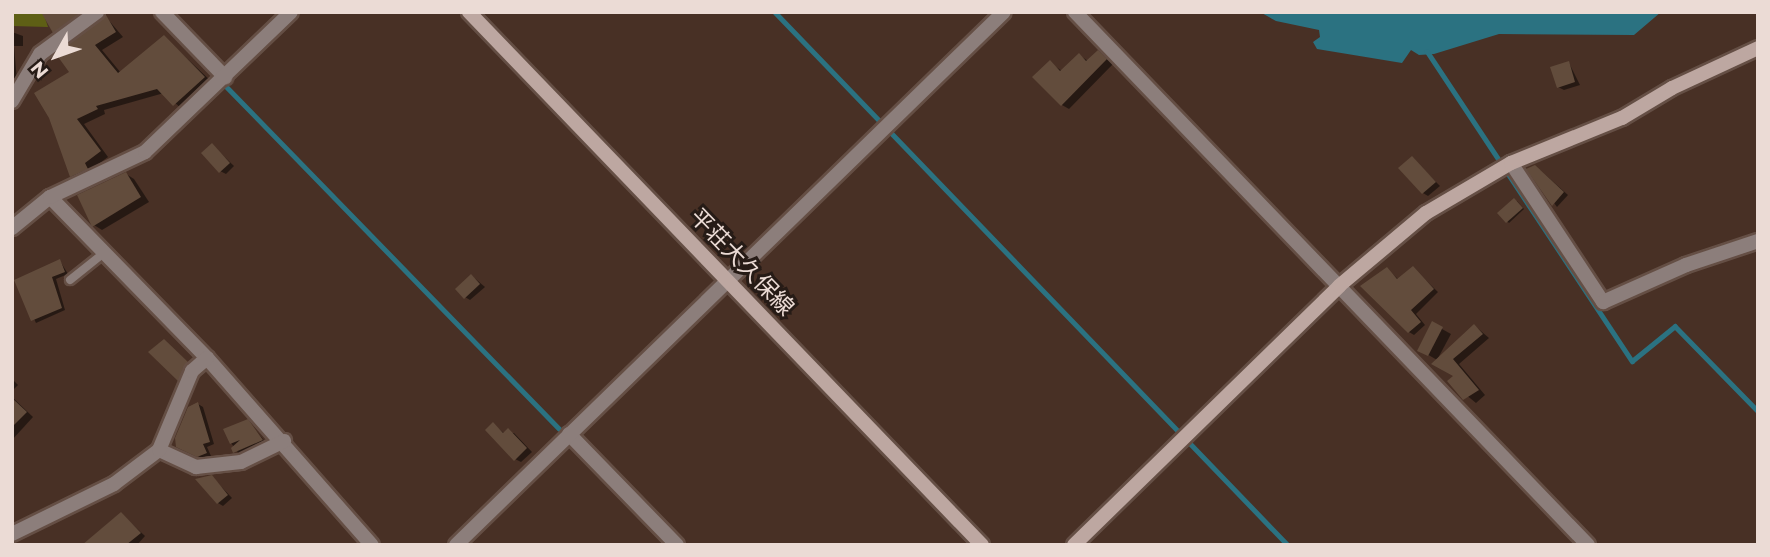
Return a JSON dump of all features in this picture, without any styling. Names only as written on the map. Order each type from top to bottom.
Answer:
[{"type":"street","points":[[12,101],[40,54],[97,12]]},
{"type":"street","points":[[162,12],[225,78]]},
{"type":"street","points":[[12,228],[50,197],[145,152],[291,12]]},
{"type":"street","name":"平荘大久保線","points":[[469,12],[982,545]]},
{"type":"street","points":[[456,545],[1003,12]]},
{"type":"street","points":[[1075,12],[1588,545]]},
{"type":"street","points":[[1074,545],[1339,286],[1426,213],[1511,163],[1622,118],[1672,88],[1758,48]]},
{"type":"street","points":[[1511,163],[1603,302],[1686,265],[1758,241]]},
{"type":"street","points":[[50,197],[284,441],[372,545]]},
{"type":"street","points":[[12,534],[114,484],[159,450],[192,371],[207,358]]},
{"type":"street","points":[[569,434],[677,545]]},
{"type":"street","points":[[159,450],[196,467],[240,462],[284,441]]},
{"type":"lane","points":[[70,280],[104,253]]},
{"type":"shaded area","points":[[12,12],[43,12],[48,27],[12,26]]},
{"type":"water","points":[[1260,12],[1661,12],[1634,35],[1499,34],[1434,54],[1419,55],[1411,50],[1402,63],[1317,49],[1313,42],[1320,37],[1319,30],[1276,21]]},
{"type":"building","points":[[41,12],[79,12],[80,13],[53,33]]},
{"type":"building","points":[[106,15],[116,32],[95,45],[118,73],[164,35],[205,77],[173,106],[157,89],[96,106],[98,109],[77,119],[101,151],[85,163],[88,169],[70,177],[49,118],[34,93],[69,72],[56,54]]},
{"type":"building","points":[[1098,50],[1107,59],[1061,106],[1032,77],[1050,60],[1060,71],[1079,53],[1086,61]]},
{"type":"building","points":[[1569,61],[1575,82],[1557,88],[1550,67]]},
{"type":"building","points":[[212,143],[230,163],[219,173],[201,153]]},
{"type":"building","points":[[1412,156],[1436,182],[1422,194],[1398,168]]},
{"type":"building","points":[[1535,165],[1564,192],[1552,206],[1526,169]]},
{"type":"building","points":[[126,172],[141,197],[92,227],[77,195]]},
{"type":"building","points":[[1514,198],[1523,208],[1506,223],[1497,213]]},
{"type":"building","points":[[60,259],[65,272],[52,277],[62,308],[31,321],[14,280]]},
{"type":"building","points":[[1413,266],[1434,289],[1411,310],[1421,322],[1408,333],[1360,286],[1387,267],[1397,279]]},
{"type":"building","points":[[471,274],[480,284],[464,299],[455,289]]},
{"type":"building","points":[[1432,321],[1443,327],[1428,356],[1417,351]]},
{"type":"building","points":[[1474,324],[1483,334],[1453,359],[1479,390],[1463,400],[1447,381],[1453,376],[1431,364]]},
{"type":"building","points":[[164,339],[188,362],[178,381],[148,352]]},
{"type":"building","points":[[12,398],[27,412],[12,427]]},
{"type":"building","points":[[198,402],[210,442],[203,444],[207,453],[197,457],[176,447],[175,438],[188,407]]},
{"type":"building","points":[[248,419],[263,440],[233,453],[231,448],[240,440],[230,444],[223,429]]},
{"type":"building","points":[[493,422],[503,433],[508,428],[527,448],[514,461],[485,430]]},
{"type":"building","points":[[212,475],[228,495],[217,504],[195,479]]},
{"type":"building","points":[[121,512],[141,533],[126,545],[82,545]]},
{"type":"waterway","points":[[775,12],[1288,545]]},
{"type":"waterway","points":[[1427,51],[1632,361],[1675,326],[1758,411]]},
{"type":"waterway","points":[[223,83],[559,429]]}]
